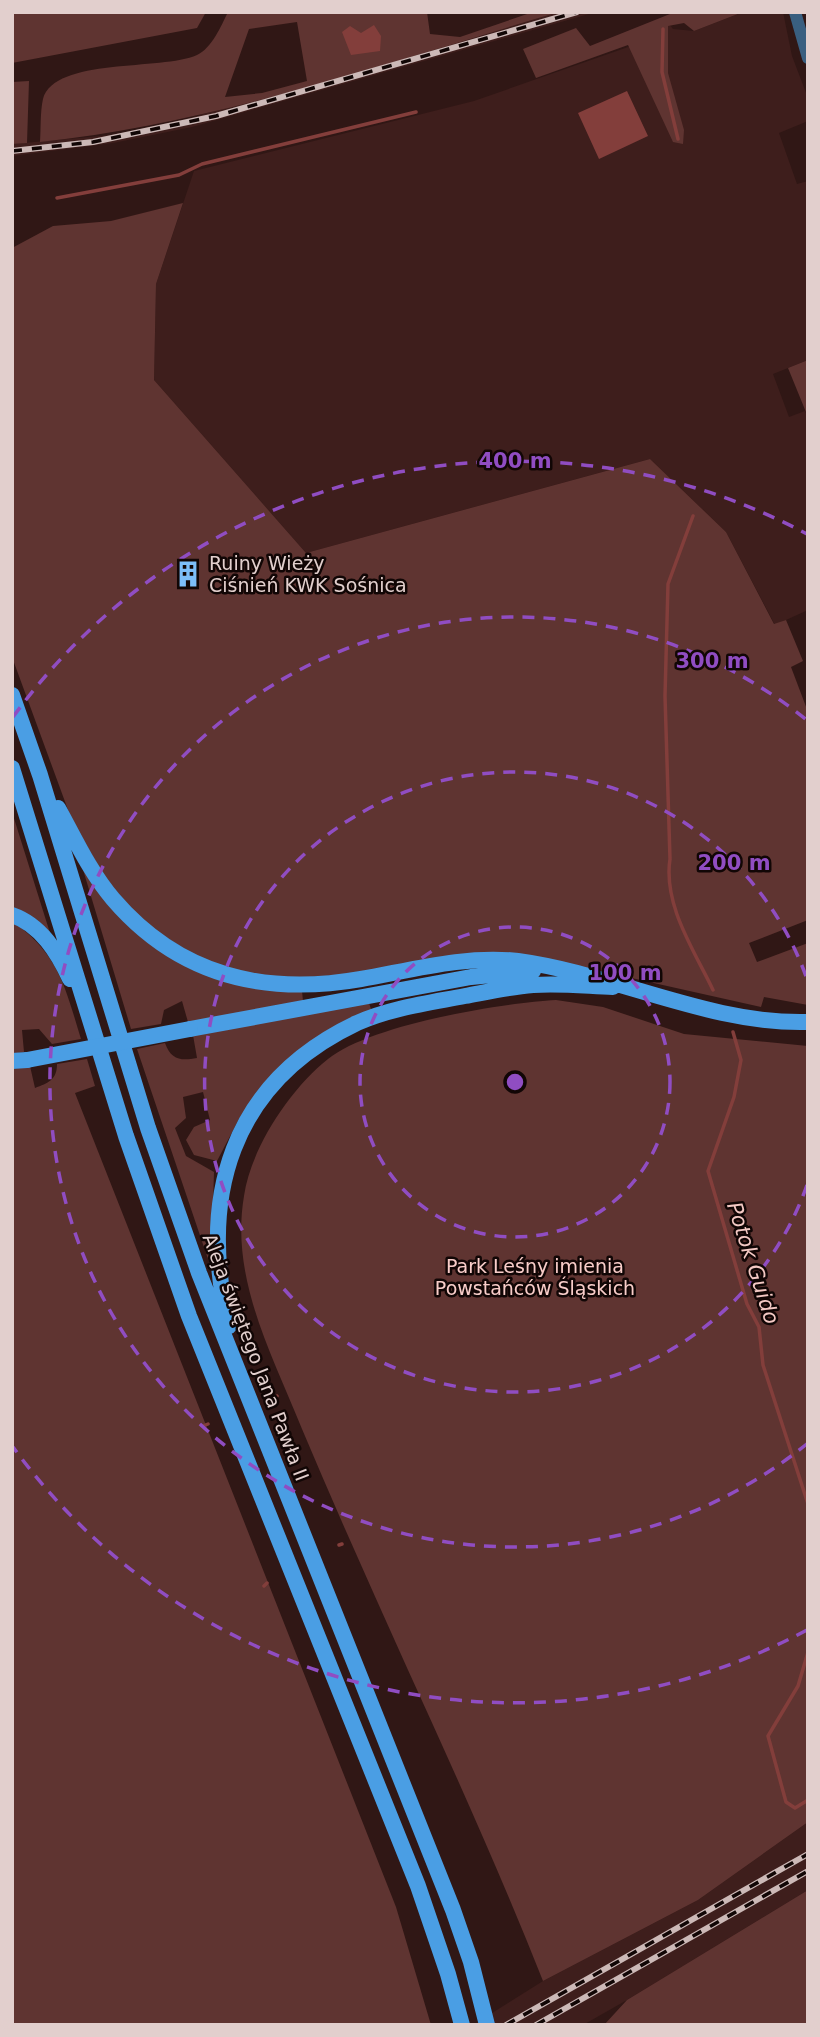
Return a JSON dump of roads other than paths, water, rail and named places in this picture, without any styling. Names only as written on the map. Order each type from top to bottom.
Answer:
[{"type":"main road","name":"Aleja świętego Jana Pawła II","points":[[12,695],[40,775],[148,1128],[198,1273],[426,1840],[471,1962],[487,2025]]},
{"type":"main road","points":[[12,768],[126,1136],[189,1316],[418,1886],[462,2025]]},
{"type":"main road","points":[[40,775],[86,860],[111,897],[156,940],[181,956],[218,973],[247,981],[301,987],[475,960],[519,961],[590,975],[755,1018],[808,1022]]},
{"type":"main road","points":[[12,915],[36,929],[57,954],[93,1029]]},
{"type":"main road","points":[[20,1060],[471,977],[556,970]]},
{"type":"main road","points":[[242,1383],[218,1269],[219,1202],[230,1154],[240,1132],[271,1087],[311,1051],[358,1023],[419,1004],[533,985],[632,988]]},
{"type":"street","points":[[795,12],[808,58]]},
{"type":"waterway","name":"Potok Guido","points":[[663,29],[662,72],[678,139]]},
{"type":"waterway","points":[[57,198],[179,175],[202,164],[416,112]]},
{"type":"waterway","name":"Potok Guido","points":[[693,516],[668,584],[665,696],[669,876],[671,893],[682,927],[713,990]]},
{"type":"waterway","name":"Potok Guido","points":[[733,1032],[741,1060],[734,1097],[708,1171],[747,1304],[759,1327],[763,1365],[808,1504]]},
{"type":"waterway","points":[[203,1426],[208,1424]]},
{"type":"waterway","points":[[264,1586],[267,1583]]},
{"type":"waterway","name":"Potok Guido","points":[[808,1652],[798,1686],[768,1736],[786,1802],[795,1808],[808,1800]]},
{"type":"railway","points":[[12,151],[93,142],[216,116],[577,12]]},
{"type":"railway","points":[[506,2025],[808,1854]]},
{"type":"railway","points":[[536,2025],[808,1871]]},
{"type":"place","name":"Ruiny Wieży Ciśnień KWK Sośnica","points":[[188,574]]},
{"type":"park label","name":"Park Leśny imienia Powstańców Śląskich","points":[[535,1277]]}]
